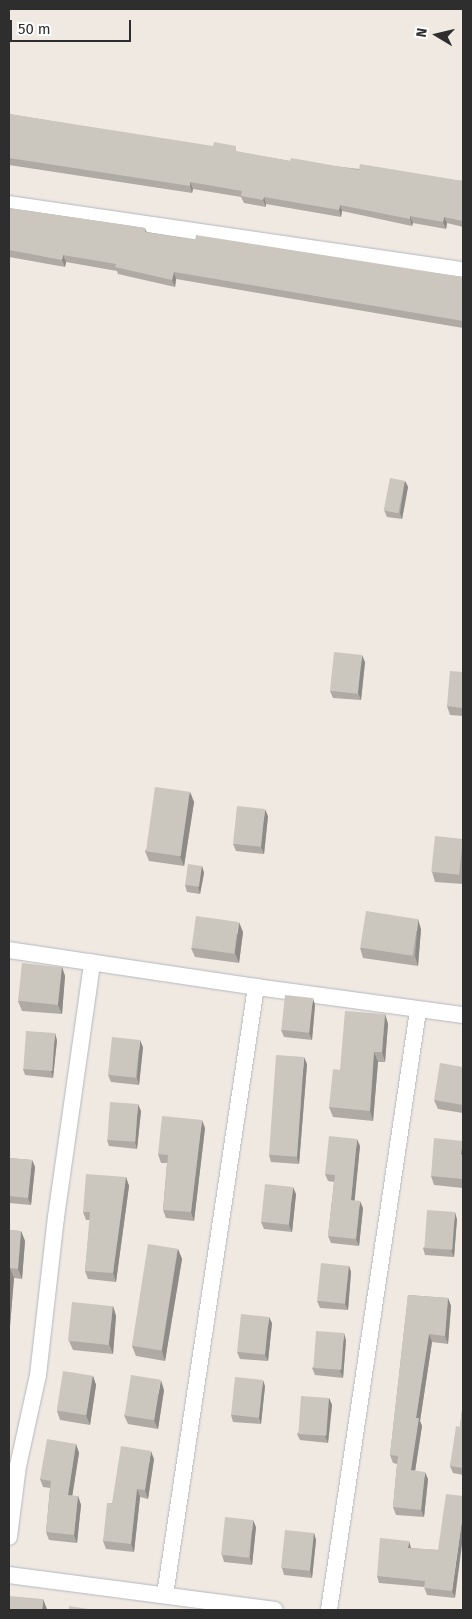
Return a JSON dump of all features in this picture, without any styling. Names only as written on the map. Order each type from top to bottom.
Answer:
[{"type":"street","points":[[9,204],[463,270]]},
{"type":"street","points":[[9,950],[256,988],[418,1011],[463,1015]]},
{"type":"street","points":[[9,1537],[18,1466],[38,1375],[56,1217],[92,963]]},
{"type":"street","points":[[165,1595],[256,988]]},
{"type":"street","points":[[329,1610],[418,1011]]},
{"type":"street","points":[[9,1575],[275,1610]]},
{"type":"building","points":[[9,114],[213,146],[214,142],[236,146],[236,151],[290,161],[291,158],[359,170],[360,164],[463,181],[463,221],[444,217],[443,222],[410,216],[410,219],[340,205],[339,210],[264,197],[263,200],[241,196],[242,191],[190,182],[190,186],[9,158]]},
{"type":"building","points":[[9,208],[145,228],[145,232],[195,240],[196,235],[463,277],[463,321],[174,272],[172,280],[115,267],[116,264],[63,255],[62,260],[9,250]]},
{"type":"building","points":[[390,478],[405,481],[398,513],[384,510]]},
{"type":"building","points":[[334,652],[362,655],[358,694],[330,691]]},
{"type":"building","points":[[450,671],[463,672],[463,708],[447,706]]},
{"type":"building","points":[[155,787],[190,792],[181,856],[146,851]]},
{"type":"building","points":[[237,806],[265,809],[261,847],[233,844]]},
{"type":"building","points":[[435,836],[463,839],[459,875],[431,872]]},
{"type":"building","points":[[188,864],[202,866],[199,887],[185,885]]},
{"type":"building","points":[[366,911],[418,919],[413,956],[360,948]]},
{"type":"building","points":[[196,916],[239,922],[234,954],[192,948]]},
{"type":"building","points":[[22,963],[62,967],[58,1005],[18,1001]]},
{"type":"building","points":[[285,995],[313,998],[309,1033],[281,1030]]},
{"type":"building","points":[[345,1011],[385,1014],[382,1052],[374,1052],[370,1111],[329,1107],[333,1069],[340,1070]]},
{"type":"building","points":[[26,1031],[55,1033],[52,1071],[23,1069]]},
{"type":"building","points":[[112,1037],[140,1040],[136,1078],[108,1075]]},
{"type":"building","points":[[276,1055],[304,1057],[297,1157],[269,1155]]},
{"type":"building","points":[[440,1063],[463,1067],[463,1105],[434,1100]]},
{"type":"building","points":[[110,1102],[138,1104],[135,1142],[107,1140]]},
{"type":"building","points":[[162,1116],[202,1120],[191,1212],[163,1210],[168,1155],[158,1154]]},
{"type":"building","points":[[329,1136],[357,1139],[351,1200],[360,1201],[356,1239],[328,1236],[335,1175],[325,1174]]},
{"type":"building","points":[[434,1138],[463,1141],[461,1154],[463,1155],[463,1179],[431,1176]]},
{"type":"building","points":[[9,1158],[32,1160],[28,1198],[9,1196]]},
{"type":"building","points":[[86,1174],[126,1177],[113,1273],[85,1271],[90,1212],[83,1212]]},
{"type":"building","points":[[265,1184],[293,1187],[289,1225],[261,1222]]},
{"type":"building","points":[[427,1210],[455,1212],[452,1250],[424,1248]]},
{"type":"building","points":[[9,1230],[21,1231],[18,1269],[10,1268],[9,1287]]},
{"type":"building","points":[[148,1244],[178,1249],[162,1350],[132,1346]]},
{"type":"building","points":[[321,1263],[349,1266],[345,1304],[317,1301]]},
{"type":"building","points":[[408,1295],[448,1298],[445,1336],[429,1334],[416,1418],[419,1418],[411,1470],[425,1472],[421,1510],[393,1507],[398,1456],[390,1455]]},
{"type":"building","points":[[72,1302],[113,1306],[109,1345],[68,1341]]},
{"type":"building","points":[[241,1314],[269,1317],[265,1355],[237,1352]]},
{"type":"building","points":[[316,1331],[344,1333],[341,1370],[313,1368]]},
{"type":"building","points":[[63,1371],[93,1376],[86,1415],[57,1411]]},
{"type":"building","points":[[131,1375],[161,1380],[154,1420],[125,1415]]},
{"type":"building","points":[[235,1377],[263,1380],[259,1418],[231,1415]]},
{"type":"building","points":[[301,1396],[329,1398],[326,1436],[298,1434]]},
{"type":"building","points":[[463,1402],[463,1468],[450,1466],[456,1426],[460,1427]]},
{"type":"building","points":[[47,1439],[76,1444],[68,1495],[78,1496],[74,1535],[46,1532],[51,1481],[40,1479]]},
{"type":"building","points":[[121,1446],[151,1451],[145,1490],[137,1489],[131,1544],[103,1541],[107,1503],[112,1503]]},
{"type":"building","points":[[446,1494],[463,1496],[463,1513],[452,1591],[424,1588],[425,1581],[377,1576],[380,1538],[409,1541],[408,1548],[438,1550]]},
{"type":"building","points":[[225,1517],[253,1520],[249,1558],[221,1555]]},
{"type":"building","points":[[285,1530],[314,1533],[310,1571],[281,1568]]},
{"type":"building","points":[[9,1596],[43,1599],[42,1610],[9,1610]]},
{"type":"building","points":[[69,1606],[95,1610],[69,1610]]}]
